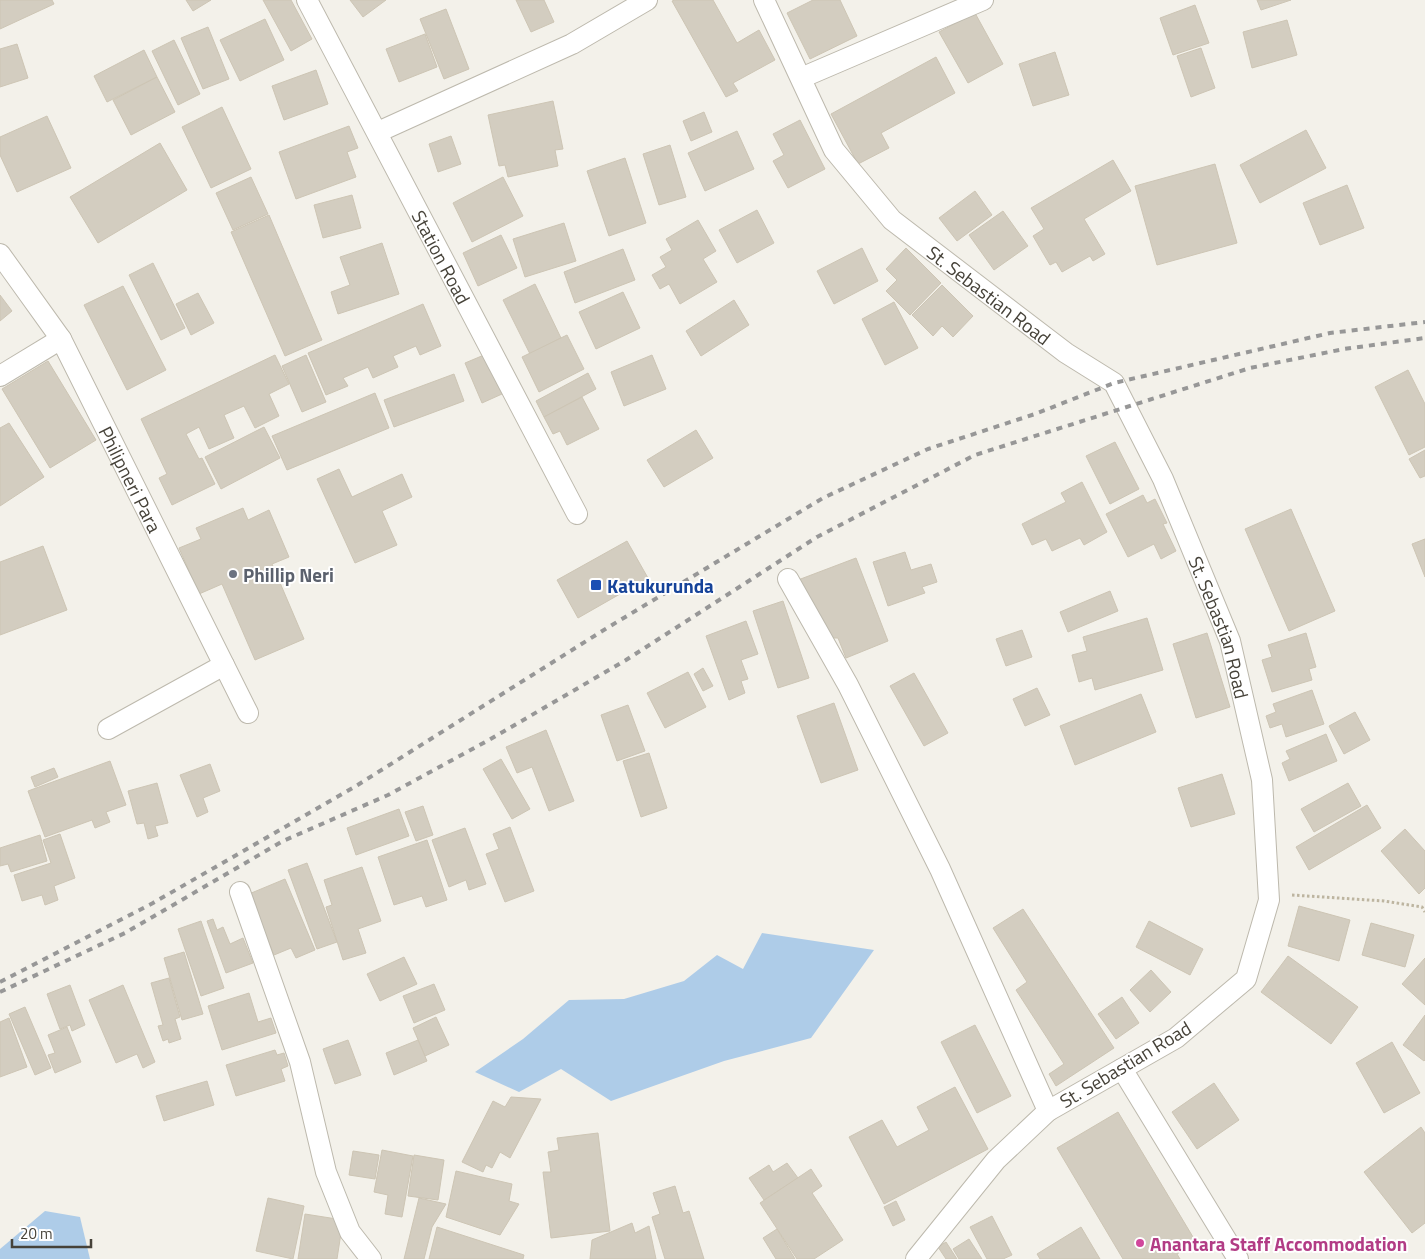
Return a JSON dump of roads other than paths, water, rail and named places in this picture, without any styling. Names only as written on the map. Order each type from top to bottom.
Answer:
[{"type":"street","name":"Station Road","points":[[307,0],[577,514]]},
{"type":"street","points":[[378,132],[572,44],[647,0]]},
{"type":"street","name":"St. Sebastian Road","points":[[764,0],[834,150],[892,220],[1066,353],[1114,383],[1163,480],[1230,641],[1262,780],[1269,900],[1246,979],[1176,1038],[1048,1111],[996,1160],[916,1259]]},
{"type":"street","points":[[801,78],[983,0]]},
{"type":"street","name":"Philipneri Para","points":[[0,254],[61,339],[248,713]]},
{"type":"street","points":[[0,376],[61,339]]},
{"type":"street","points":[[788,579],[848,685],[940,869],[1048,1111]]},
{"type":"street","points":[[108,729],[224,665]]},
{"type":"street","points":[[240,892],[300,1062],[326,1172],[350,1232],[371,1259]]},
{"type":"street","points":[[1122,1069],[1238,1259]]},
{"type":"water","points":[[762,933],[874,950],[811,1038],[724,1061],[611,1101],[561,1069],[519,1092],[475,1072],[523,1039],[569,1000],[624,999],[684,981],[717,955],[743,969]]},
{"type":"water","points":[[45,1211],[80,1217],[90,1259],[0,1259],[0,1249]]},
{"type":"railway","points":[[0,982],[153,903],[356,786],[607,628],[823,498],[928,449],[1035,414],[1114,383],[1330,333],[1425,322]]},
{"type":"railway","points":[[0,992],[125,933],[283,841],[388,795],[489,740],[626,660],[817,537],[975,455],[1250,368],[1344,349],[1425,338]]},
{"type":"place","name":"Phillip Neri","points":[[233,574]]},
{"type":"place","name":"Katukurunda","points":[[596,585]]},
{"type":"place","name":"Anantara Staff Accommodation","points":[[1140,1243]]}]
